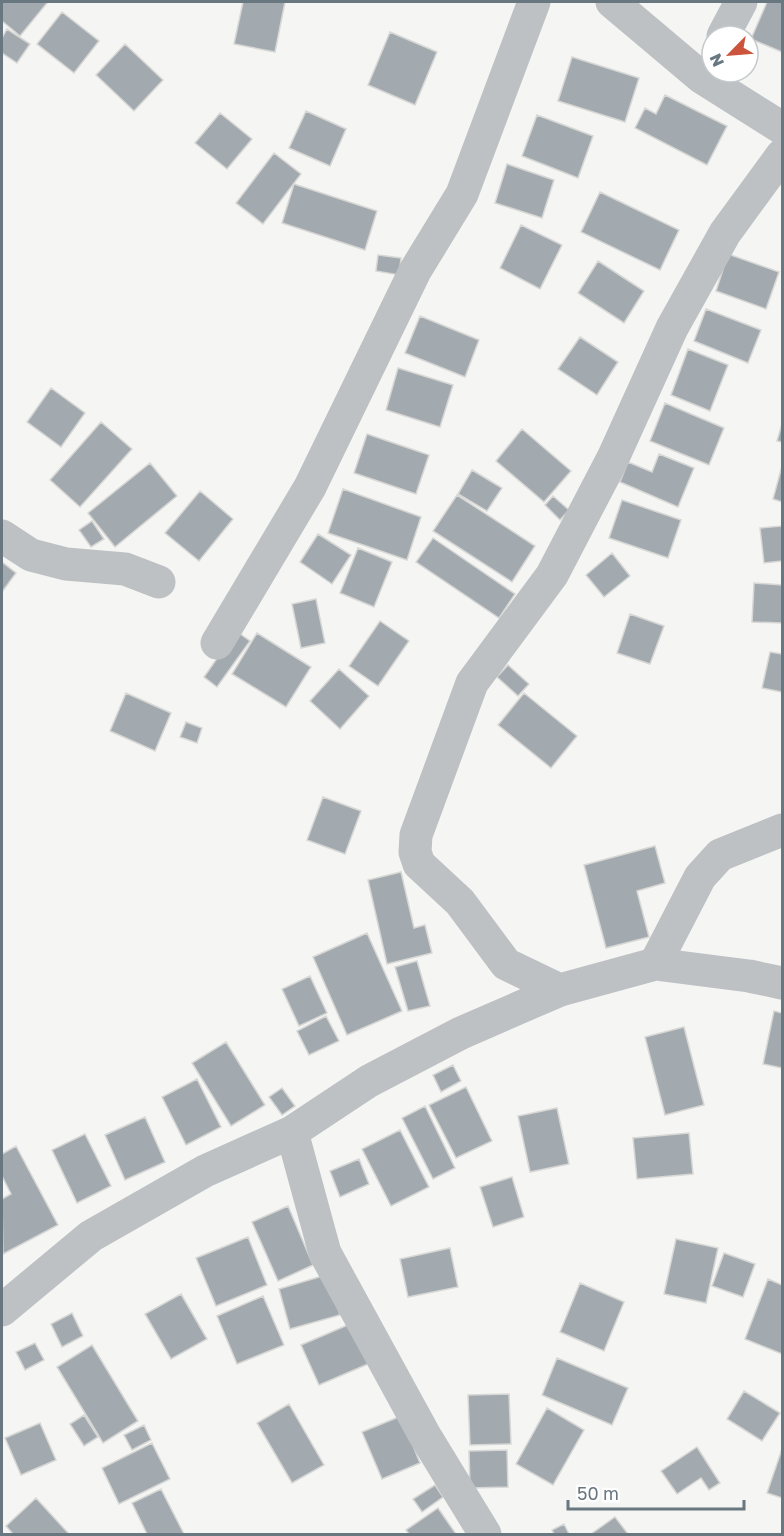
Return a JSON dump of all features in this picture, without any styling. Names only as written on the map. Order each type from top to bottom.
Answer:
[{"type":"street","points":[[218,643],[310,487],[415,271],[462,194],[534,2]]},
{"type":"street","points":[[612,2],[700,62]]},
{"type":"street","points":[[729,24],[741,2]]},
{"type":"street","points":[[728,84],[783,128]]},
{"type":"street","points":[[560,990],[506,964],[460,902],[419,864],[415,852],[416,835],[471,683],[552,575],[613,458],[683,309],[725,233],[783,155]]},
{"type":"street","points":[[2,536],[31,555],[66,564],[125,569],[159,582]]},
{"type":"street","points":[[655,964],[700,877],[720,855],[783,830]]},
{"type":"street","points":[[2,1310],[91,1236],[206,1170],[292,1132],[369,1081],[461,1033],[560,990],[655,964],[749,976],[783,983]]},
{"type":"street","points":[[292,1132],[325,1253],[424,1434],[485,1534]]},
{"type":"building","points":[[2,2],[47,3],[20,36],[2,21]]},
{"type":"building","points":[[243,2],[285,2],[275,52],[234,44]]},
{"type":"building","points":[[767,2],[782,2],[782,52],[760,43],[760,24],[757,24]]},
{"type":"building","points":[[62,12],[99,41],[74,73],[37,44]]},
{"type":"building","points":[[7,29],[30,44],[17,63],[2,53],[2,38]]},
{"type":"building","points":[[390,32],[437,52],[415,105],[368,85]]},
{"type":"building","points":[[125,44],[163,80],[134,111],[96,75]]},
{"type":"building","points":[[572,57],[639,78],[625,122],[558,101]]},
{"type":"building","points":[[665,95],[727,126],[707,165],[635,128],[645,108],[656,114]]},
{"type":"building","points":[[306,111],[346,129],[330,166],[289,148]]},
{"type":"building","points":[[220,113],[252,139],[227,169],[195,143]]},
{"type":"building","points":[[537,115],[593,136],[578,178],[522,156]]},
{"type":"building","points":[[274,153],[301,174],[263,224],[236,203]]},
{"type":"building","points":[[507,164],[554,180],[542,218],[495,203]]},
{"type":"building","points":[[294,184],[377,211],[365,250],[282,223]]},
{"type":"building","points":[[600,192],[679,230],[660,270],[581,232]]},
{"type":"building","points":[[521,225],[562,245],[540,289],[500,268]]},
{"type":"building","points":[[728,254],[779,272],[766,309],[716,291]]},
{"type":"building","points":[[378,255],[401,258],[399,275],[376,271]]},
{"type":"building","points":[[598,261],[644,291],[624,323],[578,293]]},
{"type":"building","points":[[706,309],[761,330],[748,363],[694,341]]},
{"type":"building","points":[[420,316],[479,340],[465,377],[405,353]]},
{"type":"building","points":[[580,337],[618,362],[597,395],[558,369]]},
{"type":"building","points":[[688,349],[728,365],[710,411],[671,395]]},
{"type":"building","points":[[398,368],[453,385],[440,427],[386,410]]},
{"type":"building","points":[[51,388],[85,413],[61,447],[27,422]]},
{"type":"building","points":[[665,403],[724,428],[709,465],[650,441]]},
{"type":"building","points":[[101,422],[132,449],[80,507],[50,480]]},
{"type":"building","points":[[782,424],[782,442],[777,441]]},
{"type":"building","points":[[522,429],[571,471],[544,502],[496,461]]},
{"type":"building","points":[[367,434],[429,455],[416,494],[354,473]]},
{"type":"building","points":[[659,454],[694,468],[678,507],[620,482],[628,462],[652,472]]},
{"type":"building","points":[[150,463],[177,496],[115,547],[88,513]]},
{"type":"building","points":[[782,466],[782,502],[773,499]]},
{"type":"building","points":[[472,470],[502,488],[487,511],[458,494]]},
{"type":"building","points":[[343,489],[421,517],[407,560],[328,533]]},
{"type":"building","points":[[200,491],[233,519],[199,561],[165,533]]},
{"type":"building","points":[[457,495],[535,546],[512,582],[433,531]]},
{"type":"building","points":[[553,496],[569,510],[560,520],[545,505]]},
{"type":"building","points":[[622,500],[681,520],[668,558],[609,538]]},
{"type":"building","points":[[92,521],[104,539],[91,547],[79,530]]},
{"type":"building","points":[[782,526],[782,561],[764,563],[760,528]]},
{"type":"building","points":[[318,534],[351,555],[332,584],[300,562]]},
{"type":"building","points":[[433,538],[515,594],[499,618],[416,562]]},
{"type":"building","points":[[358,548],[392,562],[374,607],[340,593]]},
{"type":"building","points":[[612,553],[630,576],[604,597],[586,575]]},
{"type":"building","points":[[2,562],[16,573],[2,592]]},
{"type":"building","points":[[754,583],[782,585],[782,623],[752,622]]},
{"type":"building","points":[[316,599],[325,643],[301,648],[292,604]]},
{"type":"building","points":[[630,614],[664,626],[650,664],[617,653]]},
{"type":"building","points":[[380,621],[409,641],[378,686],[349,666]]},
{"type":"building","points":[[236,631],[250,641],[217,687],[204,677]]},
{"type":"building","points":[[257,633],[311,667],[286,707],[232,674]]},
{"type":"building","points":[[770,652],[782,654],[782,692],[762,688]]},
{"type":"building","points":[[508,665],[529,684],[518,696],[497,677]]},
{"type":"building","points":[[339,669],[369,696],[340,729],[310,701]]},
{"type":"building","points":[[126,693],[171,713],[155,751],[110,731]]},
{"type":"building","points":[[524,693],[577,736],[551,768],[498,725]]},
{"type":"building","points":[[186,722],[202,728],[197,743],[180,737]]},
{"type":"building","points":[[323,797],[361,811],[345,854],[307,840]]},
{"type":"building","points":[[655,846],[665,883],[637,891],[649,937],[606,948],[584,865]]},
{"type":"building","points":[[401,872],[414,928],[425,925],[432,953],[387,964],[368,880]]},
{"type":"building","points":[[367,933],[402,1011],[347,1035],[313,957]]},
{"type":"building","points":[[417,961],[430,1006],[408,1011],[395,967]]},
{"type":"building","points":[[310,976],[327,1013],[299,1026],[282,989]]},
{"type":"building","points":[[774,1011],[782,1013],[782,1068],[763,1064]]},
{"type":"building","points":[[326,1016],[339,1041],[309,1055],[297,1031]]},
{"type":"building","points":[[684,1027],[704,1105],[665,1115],[645,1037]]},
{"type":"building","points":[[226,1042],[265,1105],[231,1126],[192,1063]]},
{"type":"building","points":[[453,1065],[461,1081],[441,1092],[433,1075]]},
{"type":"building","points":[[197,1079],[221,1127],[186,1145],[162,1097]]},
{"type":"building","points":[[466,1087],[492,1141],[456,1158],[429,1105]]},
{"type":"building","points":[[282,1088],[295,1106],[282,1115],[269,1097]]},
{"type":"building","points":[[425,1106],[455,1168],[433,1179],[402,1118]]},
{"type":"building","points":[[557,1108],[569,1164],[530,1172],[518,1116]]},
{"type":"building","points":[[145,1117],[165,1162],[125,1180],[105,1135]]},
{"type":"building","points":[[400,1130],[429,1187],[391,1206],[362,1149]]},
{"type":"building","points":[[689,1133],[693,1174],[637,1179],[633,1138]]},
{"type":"building","points":[[85,1134],[111,1186],[77,1203],[52,1150]]},
{"type":"building","points":[[16,1146],[58,1225],[3,1254],[2,1199],[11,1194],[2,1176],[2,1154]]},
{"type":"building","points":[[359,1159],[369,1184],[340,1197],[330,1171]]},
{"type":"building","points":[[512,1177],[524,1217],[493,1227],[480,1187]]},
{"type":"building","points":[[288,1206],[313,1265],[278,1281],[252,1222]]},
{"type":"building","points":[[248,1237],[267,1285],[216,1306],[196,1258]]},
{"type":"building","points":[[676,1239],[718,1248],[706,1303],[664,1294]]},
{"type":"building","points":[[450,1248],[458,1287],[408,1297],[400,1259]]},
{"type":"building","points":[[724,1253],[755,1264],[743,1297],[712,1286]]},
{"type":"building","points":[[329,1274],[340,1315],[290,1329],[279,1289]]},
{"type":"building","points":[[768,1279],[782,1285],[782,1354],[745,1339]]},
{"type":"building","points":[[580,1283],[624,1302],[604,1351],[560,1332]]},
{"type":"building","points":[[181,1294],[207,1339],[171,1359],[145,1314]]},
{"type":"building","points":[[263,1296],[284,1345],[237,1364],[217,1316]]},
{"type":"building","points":[[72,1313],[83,1336],[62,1347],[51,1324]]},
{"type":"building","points":[[350,1324],[368,1364],[319,1385],[301,1345]]},
{"type":"building","points":[[35,1343],[44,1360],[25,1370],[16,1352]]},
{"type":"building","points":[[92,1345],[138,1421],[103,1443],[57,1367]]},
{"type":"building","points":[[557,1358],[628,1388],[612,1425],[542,1395]]},
{"type":"building","points":[[744,1391],[780,1413],[762,1441],[727,1419]]},
{"type":"building","points":[[509,1394],[511,1444],[470,1445],[468,1395]]},
{"type":"building","points":[[289,1404],[324,1465],[292,1483],[257,1423]]},
{"type":"building","points":[[547,1408],[584,1430],[553,1485],[516,1464]]},
{"type":"building","points":[[84,1415],[98,1437],[84,1446],[70,1424]]},
{"type":"building","points":[[401,1416],[420,1463],[382,1479],[362,1432]]},
{"type":"building","points":[[40,1423],[56,1460],[21,1475],[5,1438]]},
{"type":"building","points":[[144,1425],[151,1440],[132,1450],[124,1435]]},
{"type":"building","points":[[152,1443],[170,1479],[119,1504],[102,1468]]},
{"type":"building","points":[[697,1447],[720,1483],[709,1490],[701,1478],[677,1494],[661,1471]]},
{"type":"building","points":[[782,1449],[782,1498],[767,1493]]},
{"type":"building","points":[[507,1450],[508,1487],[470,1488],[469,1451]]},
{"type":"building","points":[[435,1485],[443,1497],[422,1512],[413,1499]]},
{"type":"building","points":[[161,1489],[184,1534],[147,1534],[132,1503]]},
{"type":"building","points":[[36,1498],[69,1534],[13,1534],[6,1526]]},
{"type":"building","points":[[438,1508],[456,1534],[409,1534],[406,1530]]},
{"type":"building","points":[[615,1517],[628,1534],[591,1534]]},
{"type":"building","points":[[564,1524],[569,1534],[554,1534],[552,1530]]}]
